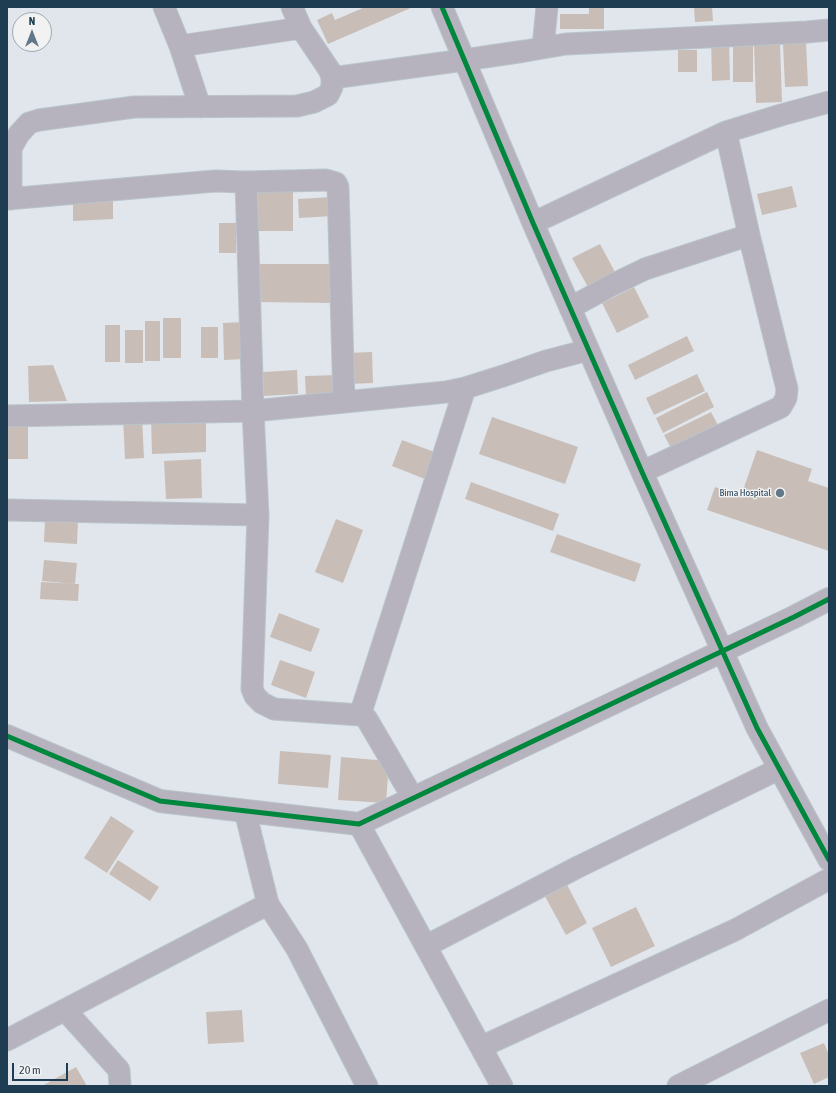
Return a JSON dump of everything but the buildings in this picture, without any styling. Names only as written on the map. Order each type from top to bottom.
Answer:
[{"type":"street","points":[[164,7],[180,46],[200,107]]},
{"type":"street","points":[[292,7],[301,28],[330,71],[332,87],[328,95],[314,102],[297,106],[134,107],[39,120],[30,123],[19,134],[11,148],[9,199],[215,181],[246,182],[326,180],[336,183],[338,187],[344,402]]},
{"type":"street","points":[[442,7],[588,350],[722,651],[757,728],[829,860]]},
{"type":"street","points":[[543,47],[547,7]]},
{"type":"street","points":[[180,46],[301,28]]},
{"type":"street","points":[[332,78],[566,44],[829,30]]},
{"type":"street","points":[[533,223],[726,132],[829,102]]},
{"type":"street","points":[[642,472],[781,407],[786,398],[787,389],[749,235],[726,132]]},
{"type":"street","points":[[246,182],[253,411],[258,515],[252,689],[255,696],[262,703],[274,709],[360,715],[368,721],[413,798]]},
{"type":"street","points":[[570,308],[645,269],[749,235]]},
{"type":"street","points":[[7,416],[253,411],[446,392],[465,388],[546,361],[588,350]]},
{"type":"street","points":[[360,715],[465,388]]},
{"type":"street","points":[[7,510],[258,515]]},
{"type":"street","points":[[7,736],[160,801],[359,824],[829,599]]},
{"type":"street","points":[[426,946],[578,868],[779,769]]},
{"type":"street","points":[[245,811],[268,904],[297,949],[367,1086]]},
{"type":"street","points":[[359,824],[502,1086]]},
{"type":"street","points":[[481,1047],[735,930],[829,879]]},
{"type":"street","points":[[7,1040],[268,904]]},
{"type":"street","points":[[65,1010],[119,1070],[120,1086]]},
{"type":"street","points":[[678,1086],[829,1010]]},
{"type":"cycle path","points":[[442,7],[533,223],[642,472],[757,728],[829,860]]},
{"type":"cycle path","points":[[7,736],[160,801],[359,824],[829,599]]},
{"type":"place","name":"Bima Hospital","points":[[780,493]]}]
